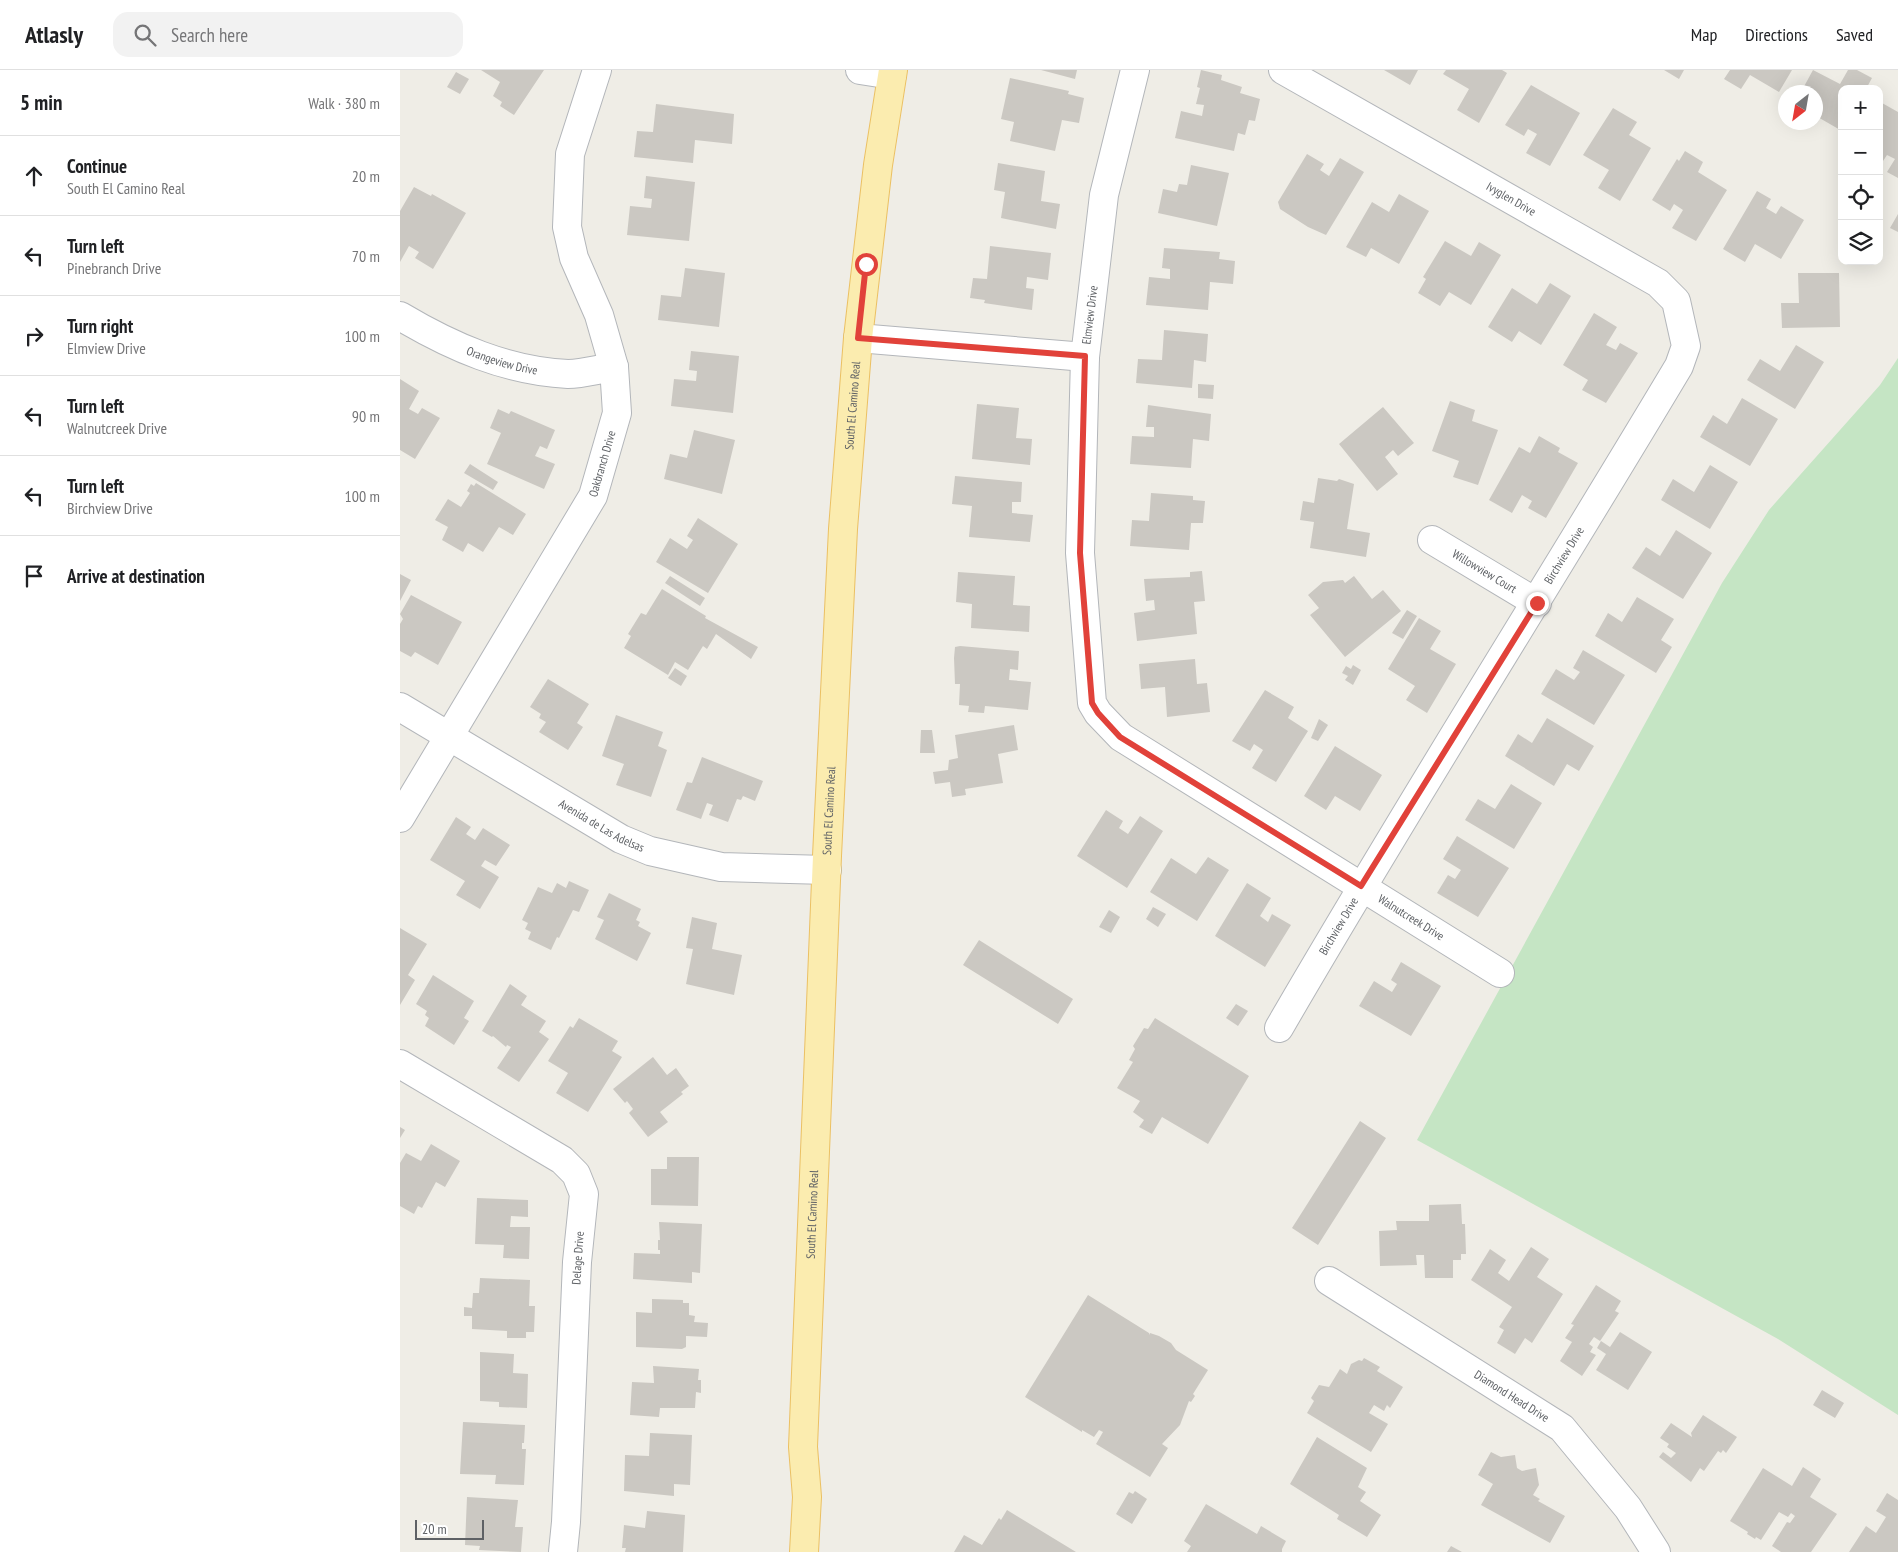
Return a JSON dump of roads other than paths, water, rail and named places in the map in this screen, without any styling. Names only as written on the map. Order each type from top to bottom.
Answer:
[{"type":"main road","name":"South El Camino Real","points":[[804,1552],[807,1497],[803,1448],[843,529],[858,338],[878,165],[893,73]]},
{"type":"street","name":"Oakbranch Drive","points":[[400,818],[593,496],[618,413],[614,367],[599,315],[574,258],[567,227],[570,154],[598,70]]},
{"type":"street","points":[[860,70],[893,73]]},
{"type":"street","name":"Elmview Drive","points":[[1098,713],[1092,703],[1080,553],[1085,356],[1104,195],[1135,70]]},
{"type":"street","name":"Ivyglen Drive","points":[[1284,70],[1658,283],[1676,301],[1686,346],[1679,366]]},
{"type":"street","name":"Orangeview Drive","points":[[400,316],[441,340],[504,365],[570,374],[614,367]]},
{"type":"street","points":[[858,338],[1085,356]]},
{"type":"street","name":"Birchview Drive","points":[[1279,1028],[1361,886],[1537,603],[1679,366]]},
{"type":"street","name":"Willowview Court","points":[[1432,540],[1537,603]]},
{"type":"street","name":"Avenida de Las Adelsas","points":[[400,707],[448,738],[621,839],[650,851],[720,867],[827,870]]},
{"type":"street","name":"Walnutcreek Drive","points":[[1098,713],[1120,737],[1500,973]]},
{"type":"street","name":"Delage Drive","points":[[400,1064],[562,1160],[576,1174],[584,1194],[577,1262],[566,1522],[563,1552]]},
{"type":"street","name":"Diamond Head Drive","points":[[1330,1281],[1562,1428],[1628,1508],[1656,1552]]}]
